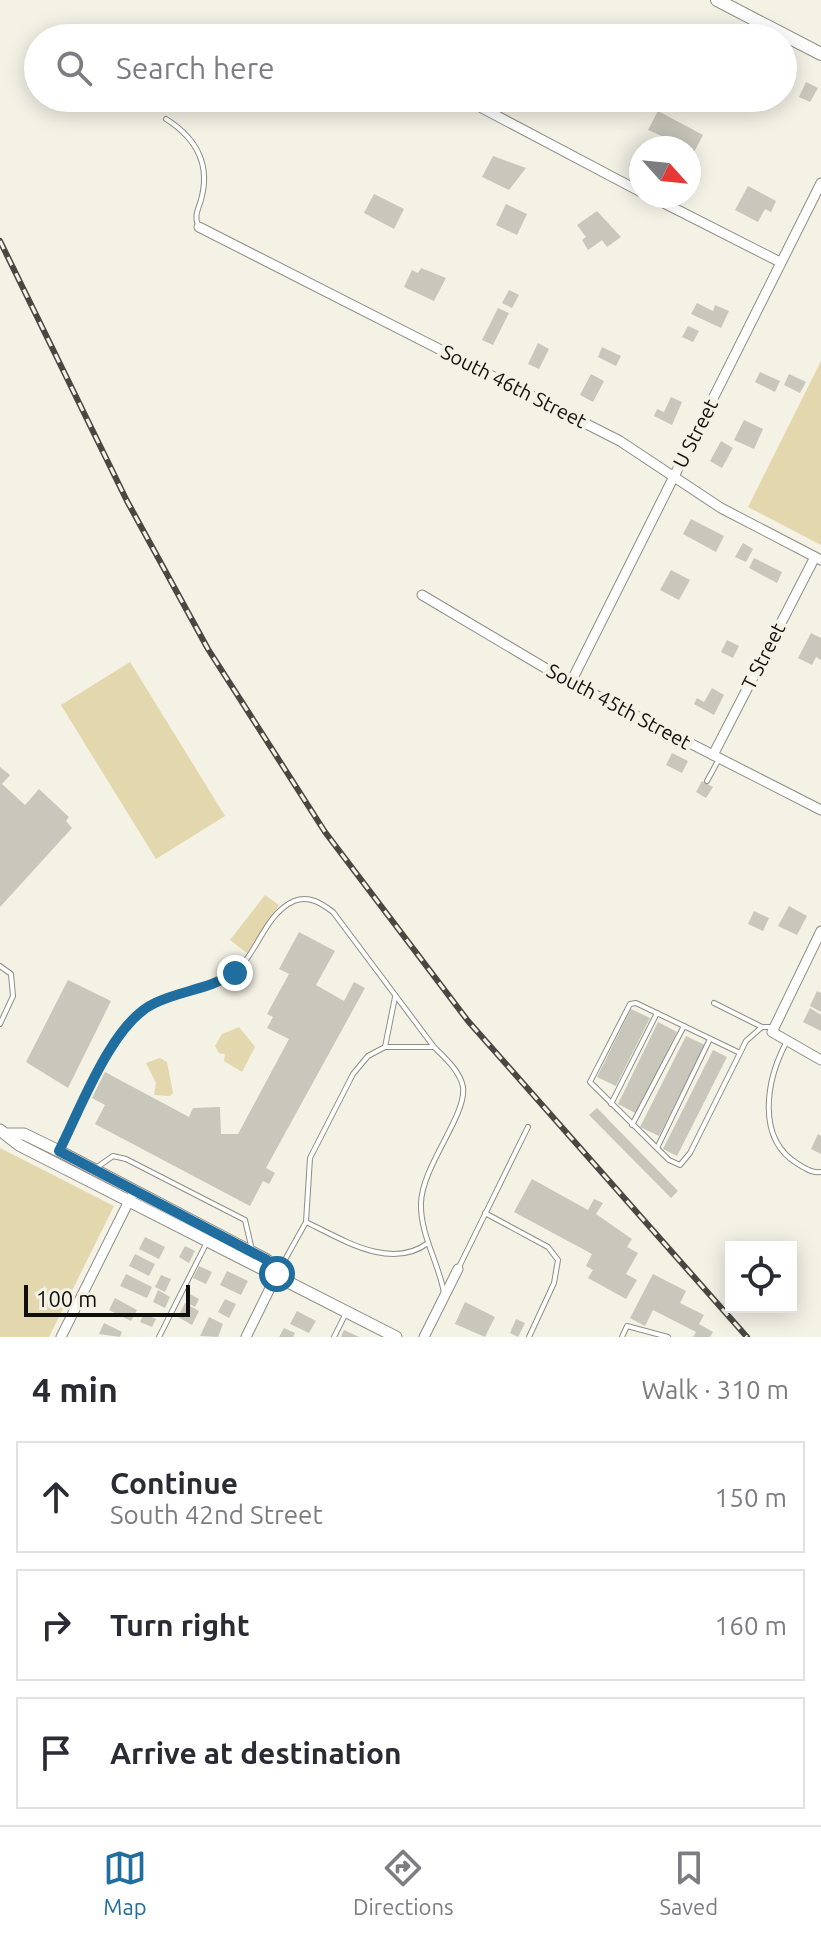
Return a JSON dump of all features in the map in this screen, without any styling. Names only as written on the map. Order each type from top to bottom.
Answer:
[{"type":"main road","points":[[717,0],[763,24]]},
{"type":"main road","points":[[797,42],[821,54]]},
{"type":"street","points":[[490,112],[629,186]]},
{"type":"street","name":"U Street","points":[[571,682],[821,183]]},
{"type":"street","points":[[674,208],[780,262]]},
{"type":"street","name":"South 46th Street","points":[[199,227],[620,441],[721,508],[818,558]]},
{"type":"street","name":"T Street","points":[[716,757],[818,558]]},
{"type":"street","name":"South 45th Street","points":[[422,595],[571,682],[821,810]]},
{"type":"street","points":[[821,931],[773,1030],[821,1060]]},
{"type":"street","points":[[4,1132],[24,1134],[56,1156],[132,1196],[210,1236],[267,1260],[273,1272],[246,1337]]},
{"type":"street","points":[[56,1156],[95,1170],[132,1196]]},
{"type":"street","points":[[61,1337],[132,1196]]},
{"type":"street","points":[[210,1236],[261,1270],[273,1272],[396,1337]]},
{"type":"street","points":[[424,1337],[458,1269]]},
{"type":"lane","points":[[166,119],[186,132],[201,155],[203,194],[195,217],[199,227]]},
{"type":"lane","points":[[707,781],[716,757]]},
{"type":"lane","points":[[56,1156],[119,1035],[139,1012],[155,1002],[212,987],[235,973],[283,907],[299,899],[315,900],[333,912],[434,1047],[458,1074],[463,1088],[461,1103],[425,1182],[422,1220],[441,1275],[444,1296]]},
{"type":"lane","points":[[0,966],[11,974],[14,986],[0,1024]]},
{"type":"lane","points":[[385,1047],[395,1013],[395,995]]},
{"type":"lane","points":[[740,1053],[636,1003],[630,1004],[590,1076],[594,1088],[669,1160],[684,1163],[740,1053],[746,1041],[762,1027]]},
{"type":"lane","points":[[714,1003],[773,1030]]},
{"type":"lane","points":[[611,1105],[657,1013]]},
{"type":"lane","points":[[632,1125],[684,1026]]},
{"type":"lane","points":[[657,1148],[710,1039]]},
{"type":"lane","points":[[787,1041],[772,1083],[769,1124],[775,1146],[806,1170],[821,1172]]},
{"type":"lane","points":[[273,1272],[306,1222],[310,1158],[353,1074],[368,1056],[385,1047],[434,1047]]},
{"type":"lane","points":[[458,1269],[528,1127]]},
{"type":"lane","points":[[95,1170],[113,1156],[126,1159],[245,1220],[252,1252]]},
{"type":"lane","points":[[485,1213],[548,1247],[558,1260],[554,1283],[529,1337]]},
{"type":"lane","points":[[306,1222],[354,1245],[381,1252],[407,1254],[428,1243]]},
{"type":"lane","points":[[159,1337],[210,1236]]},
{"type":"lane","points":[[334,1337],[347,1310]]},
{"type":"lane","points":[[622,1337],[627,1326],[668,1337]]},
{"type":"shaded area","points":[[821,361],[821,545],[748,507]]},
{"type":"shaded area","points":[[130,662],[225,816],[156,859],[61,705]]},
{"type":"shaded area","points":[[265,895],[279,905],[247,953],[230,940]]},
{"type":"shaded area","points":[[239,1027],[255,1047],[242,1072],[224,1061],[225,1054],[219,1053],[215,1046],[222,1034]]},
{"type":"shaded area","points":[[160,1058],[167,1062],[173,1093],[170,1096],[154,1095],[156,1083],[146,1063]]},
{"type":"shaded area","points":[[0,1148],[114,1206],[49,1337],[0,1337]]},
{"type":"building","points":[[806,82],[818,88],[810,102],[799,97]]},
{"type":"building","points":[[657,112],[703,135],[701,139],[701,136],[662,136],[648,130]]},
{"type":"building","points":[[493,156],[526,168],[509,190],[482,177]]},
{"type":"building","points":[[748,186],[776,201],[771,212],[765,209],[758,222],[735,210]]},
{"type":"building","points":[[374,194],[404,209],[394,229],[364,213]]},
{"type":"building","points":[[506,204],[527,214],[517,235],[496,225]]},
{"type":"building","points":[[597,211],[621,237],[607,247],[602,240],[588,250],[582,240],[586,237],[577,225]]},
{"type":"building","points":[[421,268],[446,278],[434,301],[404,287],[412,270],[418,273]]},
{"type":"building","points":[[509,290],[519,295],[512,308],[502,303]]},
{"type":"building","points":[[697,303],[713,311],[715,305],[729,311],[721,328],[691,314]]},
{"type":"building","points":[[498,308],[509,313],[493,345],[482,340]]},
{"type":"building","points":[[688,326],[699,331],[693,342],[682,337]]},
{"type":"building","points":[[538,343],[549,349],[539,369],[528,364]]},
{"type":"building","points":[[602,347],[621,356],[616,366],[598,357]]},
{"type":"building","points":[[760,372],[780,381],[775,392],[755,382]]},
{"type":"building","points":[[591,374],[604,381],[593,402],[580,395]]},
{"type":"building","points":[[789,374],[806,382],[800,393],[784,385]]},
{"type":"building","points":[[671,397],[682,402],[672,425],[654,416],[657,409],[664,412]]},
{"type":"building","points":[[744,420],[763,429],[754,449],[734,440]]},
{"type":"building","points":[[721,441],[733,448],[722,468],[710,461]]},
{"type":"building","points":[[691,519],[724,536],[716,552],[683,534]]},
{"type":"building","points":[[743,543],[753,549],[746,562],[735,557]]},
{"type":"building","points":[[754,558],[782,572],[777,583],[749,568]]},
{"type":"building","points":[[671,570],[690,580],[679,600],[660,590]]},
{"type":"building","points":[[811,633],[821,638],[821,660],[816,657],[812,665],[798,658]]},
{"type":"building","points":[[727,640],[739,646],[733,658],[721,652]]},
{"type":"building","points":[[712,688],[724,695],[714,715],[694,704],[697,698],[704,702]]},
{"type":"building","points":[[672,753],[688,761],[682,773],[666,765]]},
{"type":"building","points":[[0,767],[10,775],[2,784],[25,805],[39,789],[69,817],[66,821],[72,828],[0,907]]},
{"type":"building","points":[[702,781],[713,787],[706,798],[696,792]]},
{"type":"building","points":[[789,906],[807,916],[797,935],[778,926]]},
{"type":"building","points":[[754,911],[769,918],[763,931],[748,924]]},
{"type":"building","points":[[299,932],[335,951],[316,985],[344,1001],[354,982],[365,988],[266,1168],[275,1173],[269,1184],[263,1181],[250,1206],[95,1124],[105,1105],[92,1098],[105,1072],[189,1117],[193,1108],[220,1107],[221,1134],[238,1134],[289,1039],[267,1028],[273,1017],[267,1014],[289,974],[279,969]]},
{"type":"building","points":[[68,980],[111,1001],[68,1088],[26,1062]]},
{"type":"building","points":[[817,991],[821,993],[821,1012],[810,1006]]},
{"type":"building","points":[[810,1008],[821,1015],[821,1031],[803,1022]]},
{"type":"building","points":[[631,1009],[650,1018],[616,1086],[597,1077]]},
{"type":"building","points":[[658,1022],[677,1032],[637,1114],[618,1104]]},
{"type":"building","points":[[686,1036],[705,1045],[659,1136],[640,1127]]},
{"type":"building","points":[[713,1050],[727,1057],[677,1156],[663,1149]]},
{"type":"building","points":[[597,1108],[678,1191],[671,1198],[589,1115]]},
{"type":"building","points":[[818,1134],[821,1136],[821,1154],[811,1149]]},
{"type":"building","points":[[532,1179],[588,1210],[594,1199],[603,1203],[596,1214],[632,1239],[627,1247],[638,1253],[626,1274],[637,1280],[626,1299],[588,1278],[593,1270],[586,1266],[592,1254],[514,1212]]},
{"type":"building","points":[[145,1237],[165,1247],[159,1259],[139,1249]]},
{"type":"building","points":[[185,1246],[195,1251],[189,1263],[179,1257]]},
{"type":"building","points":[[135,1254],[155,1264],[149,1276],[129,1266]]},
{"type":"building","points":[[199,1266],[212,1272],[206,1284],[193,1278]]},
{"type":"building","points":[[227,1271],[248,1281],[241,1295],[220,1285]]},
{"type":"building","points":[[126,1274],[152,1287],[147,1298],[120,1286]]},
{"type":"building","points":[[653,1274],[686,1291],[680,1303],[704,1315],[699,1324],[713,1332],[710,1337],[693,1337],[696,1332],[653,1310],[645,1326],[630,1318]]},
{"type":"building","points":[[161,1275],[171,1279],[165,1292],[155,1287]]},
{"type":"building","points":[[158,1290],[170,1297],[165,1308],[153,1302]]},
{"type":"building","points":[[190,1294],[199,1299],[195,1307],[186,1302]]},
{"type":"building","points":[[115,1298],[137,1310],[131,1321],[109,1310]]},
{"type":"building","points":[[225,1299],[236,1304],[229,1318],[218,1312]]},
{"type":"building","points":[[465,1302],[495,1317],[485,1337],[455,1324]]},
{"type":"building","points":[[185,1303],[199,1311],[192,1325],[178,1317]]},
{"type":"building","points":[[297,1311],[316,1321],[309,1333],[290,1324]]},
{"type":"building","points":[[144,1314],[156,1319],[152,1327],[140,1322]]},
{"type":"building","points":[[209,1317],[223,1324],[218,1337],[200,1336]]},
{"type":"building","points":[[516,1319],[525,1323],[518,1337],[510,1333]]},
{"type":"building","points":[[104,1323],[122,1332],[120,1337],[99,1334]]},
{"type":"building","points":[[284,1328],[295,1333],[293,1337],[279,1337]]},
{"type":"building","points":[[344,1330],[359,1337],[341,1337]]},
{"type":"railway","points":[[0,241],[127,501],[208,649],[325,832],[468,1021],[747,1337]]},
{"type":"route","points":[[235,973],[212,987],[155,1002],[139,1012],[119,1035],[59,1151],[267,1260],[269,1269],[277,1274]]}]
